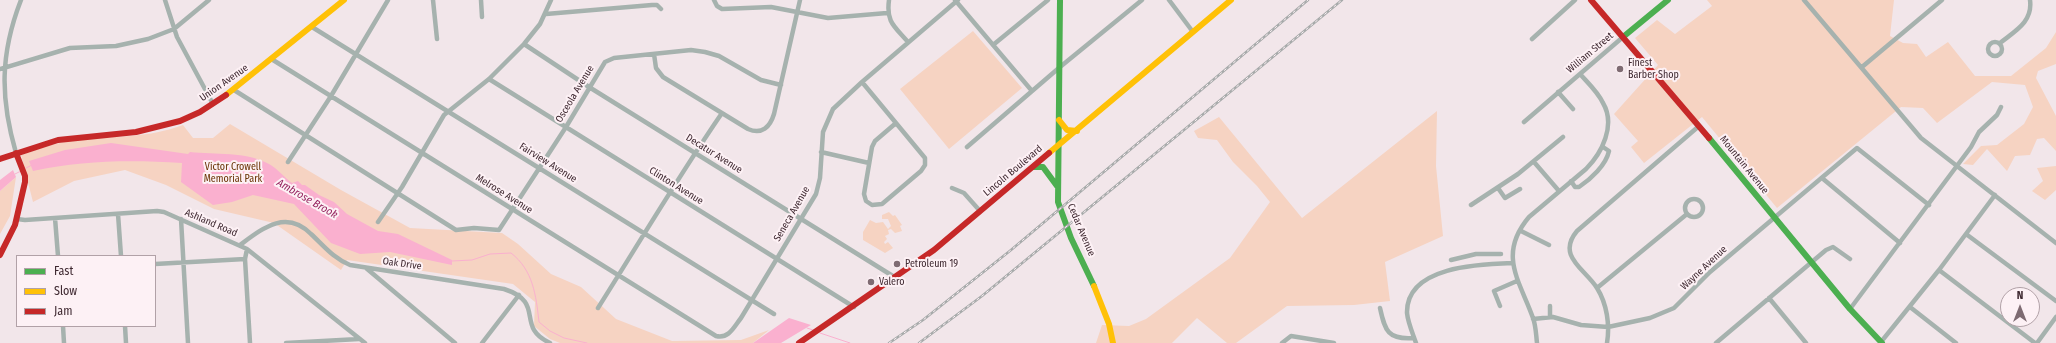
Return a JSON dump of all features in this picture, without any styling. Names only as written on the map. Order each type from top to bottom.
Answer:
[{"type":"main road","name":"Union Avenue","points":[[0,159],[51,142],[71,138],[123,134],[155,128],[180,121],[213,104],[234,90],[273,60],[344,0]]},
{"type":"main road","name":"Cedar Avenue","points":[[1060,0],[1058,202],[1062,216],[1102,300],[1110,326],[1113,343]]},
{"type":"main road","name":"Lincoln Boulevard","points":[[799,343],[896,278],[1033,168],[1230,0]]},
{"type":"main road","name":"Mountain Avenue","points":[[1591,0],[1699,126],[1850,309],[1881,342]]},
{"type":"main road","name":"William Street","points":[[1623,38],[1668,0]]},
{"type":"main road","points":[[1059,120],[1067,130],[1076,131]]},
{"type":"main road","points":[[0,255],[12,234],[17,219],[25,182],[21,164],[16,153]]},
{"type":"main road","points":[[1033,168],[1039,166],[1043,167],[1054,180],[1058,190]]},
{"type":"street","points":[[16,153],[10,138],[3,108],[1,69],[7,37],[22,0]]},
{"type":"street","points":[[165,0],[174,29],[213,104]]},
{"type":"street","points":[[1,69],[66,49],[82,46],[126,45],[148,39],[174,29],[209,0]]},
{"type":"street","points":[[288,162],[331,96],[388,0]]},
{"type":"street","points":[[433,0],[437,39]]},
{"type":"street","points":[[481,0],[482,17]]},
{"type":"street","points":[[378,222],[397,194],[444,115],[489,79],[524,44],[540,24],[546,14],[551,0]]},
{"type":"street","points":[[714,0],[717,6],[722,9],[771,7],[828,18],[887,13]]},
{"type":"street","points":[[654,54],[656,68],[660,74],[753,131],[765,129],[772,119],[800,0]]},
{"type":"street","points":[[889,0],[887,13],[889,21],[908,42]]},
{"type":"street","points":[[956,0],[1032,91]]},
{"type":"street","name":"Seneca Avenue","points":[[727,335],[741,318],[818,188],[821,172],[823,132],[829,116],[840,102],[956,0]]},
{"type":"street","points":[[993,46],[1048,0]]},
{"type":"street","points":[[967,147],[1060,67],[1142,0]]},
{"type":"street","points":[[1169,0],[1193,32]]},
{"type":"street","points":[[1532,39],[1575,0]]},
{"type":"street","points":[[1804,0],[1921,138],[2055,241]]},
{"type":"street","points":[[1862,67],[1942,0]]},
{"type":"street","points":[[2000,43],[2029,18],[2030,0]]},
{"type":"street","points":[[546,14],[652,5],[657,5],[661,9]]},
{"type":"street","name":"Fairview Avenue","points":[[312,27],[774,314]]},
{"type":"street","name":"William Street","points":[[1524,122],[1623,38]]},
{"type":"street","name":"Decatur Avenue","points":[[524,44],[589,87],[896,278]]},
{"type":"street","name":"Osceola Avenue","points":[[397,194],[456,230],[474,228],[499,230],[538,167],[566,127],[603,64],[610,60],[691,50],[705,52],[719,56],[761,80],[781,85]]},
{"type":"street","name":"Melrose Avenue","points":[[273,60],[716,336],[721,338],[727,335]]},
{"type":"street","points":[[1537,343],[1533,319],[1516,281],[1513,263],[1514,245],[1529,217],[1594,161],[1602,147],[1607,132],[1608,118],[1604,103],[1580,74]]},
{"type":"street","name":"Clinton Avenue","points":[[489,79],[776,260],[854,307]]},
{"type":"street","points":[[862,82],[923,154],[925,165],[921,171],[882,204],[872,206],[865,198],[873,144],[896,123]]},
{"type":"street","points":[[234,90],[397,194]]},
{"type":"street","points":[[1558,92],[1573,109]]},
{"type":"street","points":[[1850,309],[1929,205],[1974,143],[1979,132],[1997,115],[2001,107]]},
{"type":"street","points":[[598,308],[645,235],[694,152],[722,113]]},
{"type":"street","points":[[1607,343],[1608,327],[1605,305],[1597,288],[1570,255],[1570,241],[1573,236],[1699,126]]},
{"type":"street","points":[[1471,205],[1534,162],[1563,137]]},
{"type":"street","points":[[1571,181],[1575,187],[1579,187],[1598,170],[1606,159],[1609,151],[1602,147]]},
{"type":"street","name":"Wayne Avenue","points":[[1533,319],[1550,317],[1592,327],[1608,327],[1650,318],[1674,308],[1710,272],[1857,148],[1929,205]]},
{"type":"street","points":[[821,152],[869,163]]},
{"type":"street","points":[[1534,162],[1559,191]]},
{"type":"street","points":[[1822,178],[1900,243]]},
{"type":"street","points":[[952,188],[964,193],[980,211]]},
{"type":"street","points":[[1498,188],[1505,198],[1520,189]]},
{"type":"street","points":[[1881,342],[1940,270],[1995,195]]},
{"type":"street","name":"Ashland Road","points":[[17,219],[160,211],[247,249],[365,343]]},
{"type":"street","points":[[118,214],[121,255]]},
{"type":"street","points":[[1597,288],[1687,214]]},
{"type":"street","points":[[55,218],[58,255]]},
{"type":"street","points":[[181,220],[182,262],[188,343]]},
{"type":"street","name":"Oak Drive","points":[[240,245],[269,226],[288,222],[303,227],[338,260],[366,268],[498,287],[519,295]]},
{"type":"street","points":[[1521,230],[1549,245]]},
{"type":"street","points":[[1966,234],[2056,301]]},
{"type":"street","points":[[1716,343],[1826,250],[1833,247],[1850,259]]},
{"type":"street","points":[[247,249],[246,259],[250,343]]},
{"type":"street","points":[[1476,254],[1478,265]]},
{"type":"street","points":[[1451,260],[1476,254],[1501,254]]},
{"type":"street","points":[[156,264],[246,259]]},
{"type":"street","points":[[1416,343],[1407,313],[1410,300],[1417,287],[1436,274],[1478,265],[1513,263]]},
{"type":"street","points":[[366,268],[455,343]]},
{"type":"street","points":[[1940,270],[2036,343],[2056,317]]},
{"type":"street","points":[[1500,306],[1494,291],[1516,281]]},
{"type":"street","points":[[482,343],[519,295],[529,307],[531,325],[534,332],[550,343]]},
{"type":"street","points":[[1769,298],[1806,343]]},
{"type":"street","points":[[1550,306],[1550,317]]},
{"type":"street","points":[[1910,307],[1956,343]]},
{"type":"street","points":[[1380,308],[1384,328],[1388,332],[1397,337],[1414,338]]},
{"type":"street","points":[[63,327],[64,343]]},
{"type":"street","points":[[125,327],[126,343]]},
{"type":"street","points":[[1282,343],[1291,336],[1334,343]]},
{"type":"street","points":[[286,343],[359,339]]},
{"type":"green space","points":[[1707,0],[1894,0],[1890,36],[1903,43],[1917,44],[1926,57],[1948,42],[1975,76],[2011,76],[2046,48],[2056,32],[2056,64],[2038,71],[2036,78],[2056,116],[2056,151],[2044,138],[2037,139],[2030,155],[2015,156],[2007,171],[1987,149],[1973,165],[1963,164],[1981,146],[1997,145],[2024,124],[2033,107],[2025,85],[1992,82],[1937,123],[1923,108],[1901,107],[1777,208],[1702,117],[1644,163],[1631,147],[1638,141],[1614,114],[1658,65],[1635,38],[1657,20],[1675,34],[1712,6]]},
{"type":"green space","points":[[973,31],[1022,88],[949,149],[900,89]]},
{"type":"green space","points":[[1437,111],[1436,166],[1443,236],[1385,262],[1390,301],[1354,305],[1287,306],[1236,343],[1227,343],[1197,318],[1172,343],[1096,343],[1102,325],[1129,326],[1146,319],[1230,258],[1270,202],[1257,186],[1233,162],[1217,140],[1198,138],[1194,131],[1219,117],[1302,218]]},
{"type":"green space","name":"Victor Crowell Memorial Park","points":[[230,124],[341,190],[410,228],[502,233],[518,244],[551,274],[581,287],[616,319],[672,341],[741,340],[769,330],[753,343],[560,343],[550,339],[534,326],[535,302],[513,284],[347,260],[341,270],[274,223],[214,209],[166,185],[125,170],[74,181],[33,202],[21,155],[73,140],[145,134],[183,125],[193,138],[213,138]]},
{"type":"green space","points":[[2056,166],[2056,190],[2045,200],[2032,191],[2043,181],[2037,168]]},
{"type":"green space","points":[[16,177],[10,216],[0,234],[0,191]]},
{"type":"green space","points":[[889,212],[893,216],[895,215],[902,225],[900,226],[902,231],[895,233],[891,229],[888,230],[889,234],[885,236],[887,239],[884,242],[885,244],[888,242],[893,248],[885,253],[863,240],[863,232],[870,220],[876,223],[883,222],[888,229],[891,226],[888,219],[882,219],[882,215]]},
{"type":"water","points":[[111,143],[188,154],[190,152],[240,155],[260,160],[272,166],[292,183],[298,181],[319,195],[334,202],[347,214],[378,231],[398,234],[452,260],[452,265],[390,252],[360,254],[331,243],[294,204],[253,195],[232,202],[213,205],[181,182],[182,163],[145,161],[89,163],[52,167],[33,171],[29,161],[65,150]]},
{"type":"water","points":[[13,170],[16,177],[0,191],[0,180]]},
{"type":"water","points":[[789,318],[811,325],[781,343],[753,343]]},
{"type":"waterway","name":"Ambrose Brook","points":[[26,168],[32,165]]},
{"type":"waterway","name":"Ambrose Brook","points":[[15,174],[21,171]]},
{"type":"waterway","name":"Ambrose Brook","points":[[452,261],[472,260],[490,254],[511,253],[529,275],[535,293],[539,322],[550,331],[564,338],[587,343]]},
{"type":"waterway","name":"Ambrose Brook","points":[[807,328],[813,330]]},
{"type":"waterway","name":"Ambrose Brook","points":[[820,333],[850,343]]},
{"type":"railway","points":[[889,343],[923,320],[1011,250],[1308,0]]},
{"type":"railway","points":[[919,343],[982,296],[1342,0]]},
{"type":"traffic: fast","points":[[1060,0],[1058,202],[1071,238],[1094,286]]},
{"type":"traffic: fast","points":[[1623,37],[1668,0]]},
{"type":"traffic: fast","points":[[1709,138],[1850,309],[1882,343]]},
{"type":"traffic: fast","points":[[1034,167],[1043,167],[1057,186]]},
{"type":"traffic: slow","points":[[226,95],[344,0]]},
{"type":"traffic: slow","points":[[1049,153],[1231,0]]},
{"type":"traffic: slow","points":[[1059,120],[1067,130],[1077,131]]},
{"type":"traffic: slow","points":[[1094,286],[1109,324],[1113,343]]},
{"type":"traffic: jam","points":[[1591,0],[1709,138]]},
{"type":"traffic: jam","points":[[0,159],[58,140],[136,132],[180,121],[200,112],[226,95]]},
{"type":"traffic: jam","points":[[0,255],[15,225],[25,182],[25,176],[16,153]]},
{"type":"traffic: jam","points":[[799,343],[934,250],[1049,153]]},
{"type":"place","name":"Finest Barber Shop","points":[[1620,69]]},
{"type":"place","name":"Petroleum 19","points":[[897,264]]},
{"type":"place","name":"Valero","points":[[871,282]]}]
